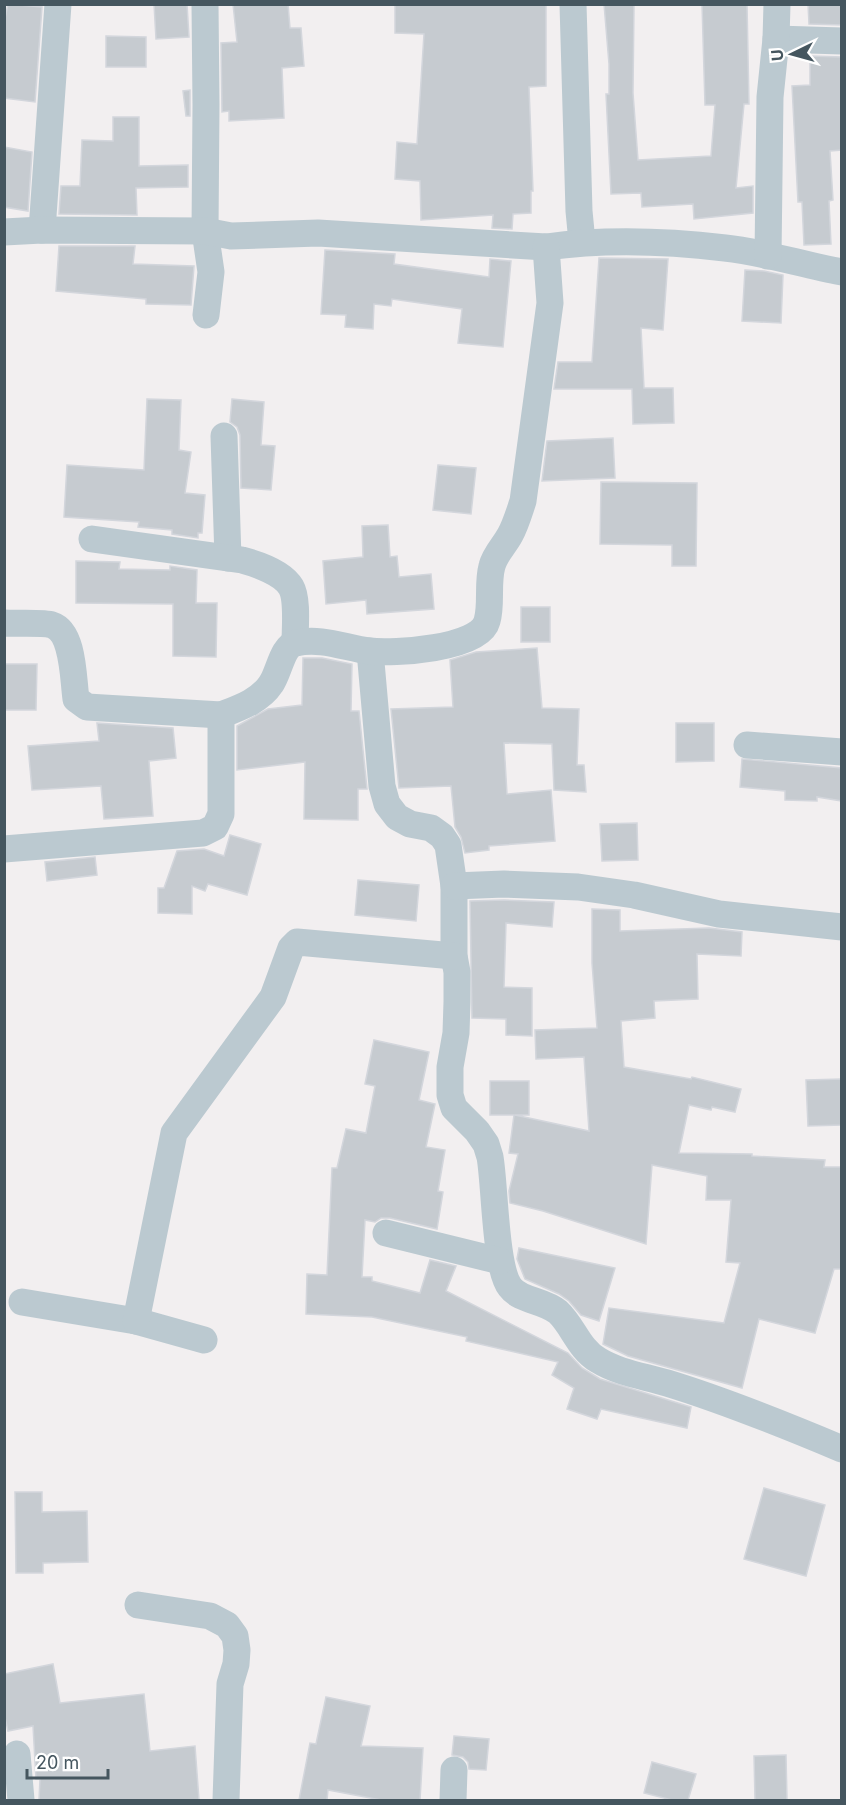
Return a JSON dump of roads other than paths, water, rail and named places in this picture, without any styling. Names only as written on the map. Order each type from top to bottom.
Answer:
[{"type":"street","points":[[42,230],[58,4]]},
{"type":"street","points":[[205,4],[205,231],[211,272],[206,315]]},
{"type":"street","points":[[573,4],[579,211],[582,242]]},
{"type":"street","points":[[768,256],[770,97],[777,4]]},
{"type":"street","points":[[776,39],[842,41]]},
{"type":"street","points":[[4,232],[42,230],[205,231],[231,236],[318,233],[546,247],[582,242],[725,248],[842,272]]},
{"type":"street","points":[[4,623],[52,625],[63,632],[68,642],[76,699],[87,707],[221,714],[249,703],[269,687],[289,646],[296,643],[344,645],[370,651],[424,649],[465,642],[482,632],[488,622],[492,566],[518,518],[523,501],[550,303],[546,247]]},
{"type":"street","points":[[224,436],[228,558]]},
{"type":"street","points":[[92,539],[243,560],[266,567],[290,585],[294,596],[296,643]]},
{"type":"street","points":[[370,651],[382,786],[387,804],[397,817],[410,824],[431,828],[448,844],[454,886],[454,956],[457,1002],[456,1033],[450,1067],[450,1095],[454,1108],[477,1131],[486,1144],[490,1157],[500,1261],[510,1288],[547,1304],[559,1313],[583,1347],[597,1360],[624,1372],[667,1383],[842,1449]]},
{"type":"street","points":[[4,849],[203,833],[215,827],[221,814],[221,714]]},
{"type":"street","points":[[747,745],[842,752]]},
{"type":"street","points":[[454,886],[504,884],[578,887],[634,895],[718,914],[842,927]]},
{"type":"street","points":[[136,1321],[174,1133],[273,997],[291,948],[297,942],[454,956]]},
{"type":"street","points":[[386,1233],[500,1261]]},
{"type":"street","points":[[22,1302],[136,1321],[204,1340]]},
{"type":"street","points":[[138,1605],[210,1616],[227,1625],[235,1636],[237,1650],[236,1664],[230,1684],[226,1800]]},
{"type":"street","points":[[17,1755],[21,1800]]},
{"type":"street","points":[[453,1800],[454,1770]]}]
